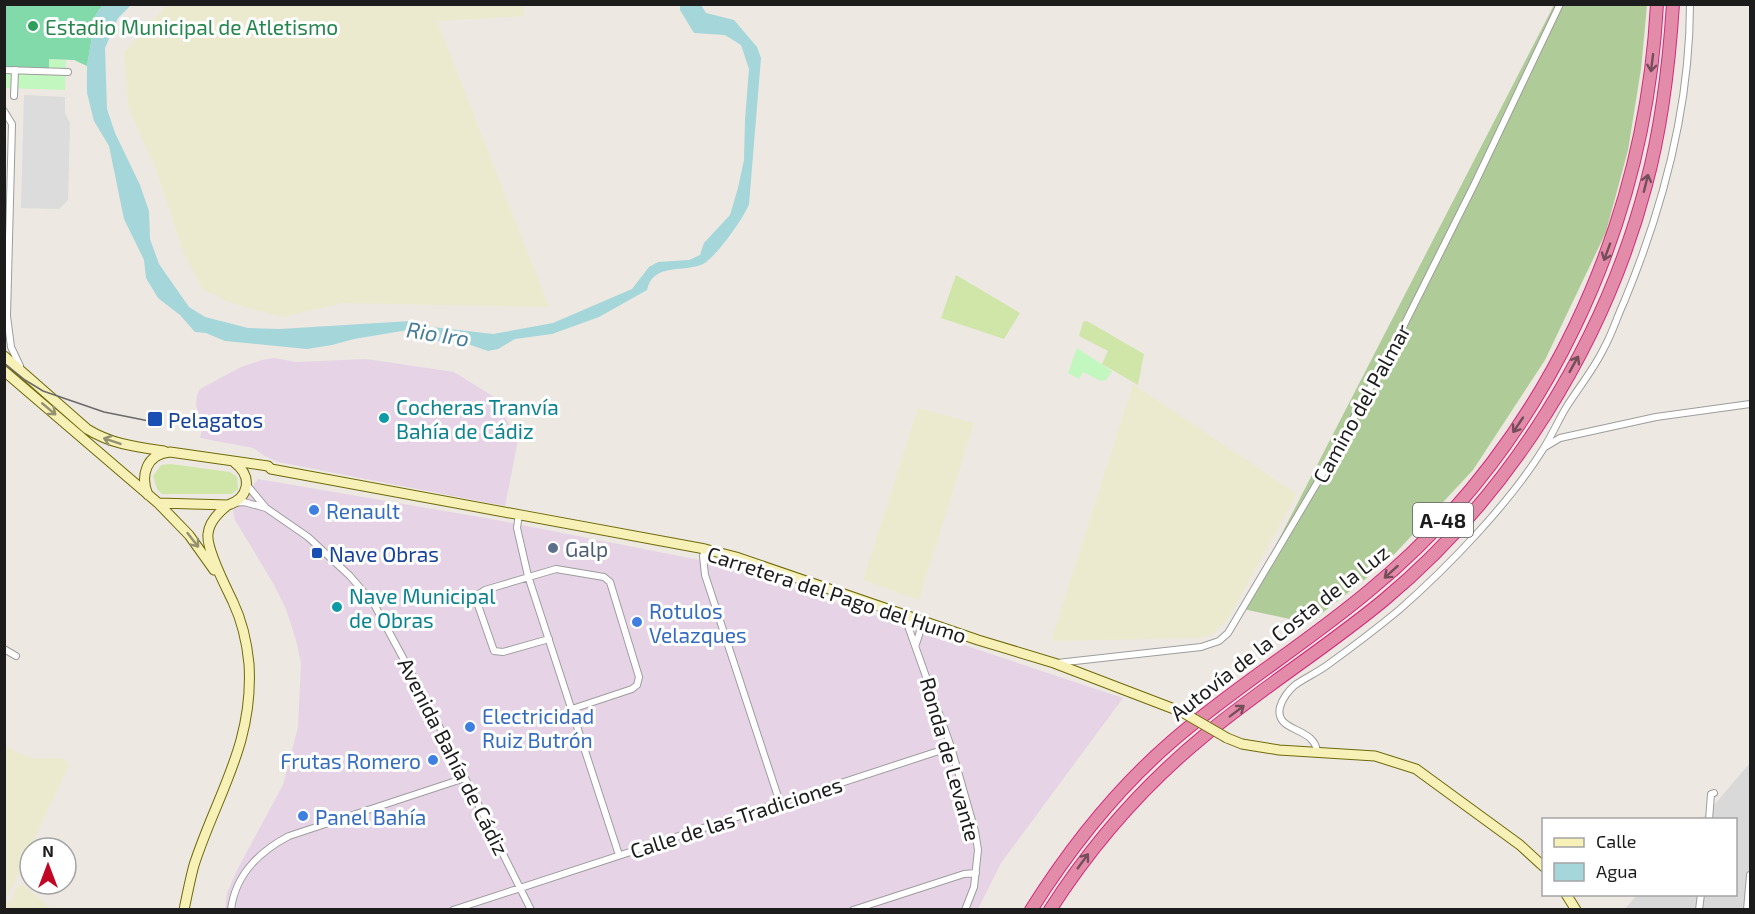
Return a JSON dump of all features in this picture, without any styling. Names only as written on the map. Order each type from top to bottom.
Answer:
[{"type":"highway","name":"Autovía de la Costa de la Luz","points":[[1031,909],[1073,848],[1121,790],[1192,725],[1334,620],[1396,568],[1455,507],[1512,434],[1539,393],[1569,338],[1596,282],[1616,228],[1639,145],[1650,79],[1657,4]]},
{"type":"highway","name":"Autovía de la Costa de la Luz","points":[[1050,909],[1097,843],[1159,775],[1207,733],[1334,640],[1386,598],[1430,558],[1470,515],[1527,441],[1584,347],[1600,314],[1634,225],[1646,186],[1662,111],[1667,80],[1673,4]]},
{"type":"street","name":"Camino del Palmar","points":[[1054,663],[1201,646],[1219,641],[1228,633],[1302,511],[1395,343],[1474,185],[1560,4]]},
{"type":"street","points":[[1542,865],[1520,845],[1423,772],[1375,756],[1317,752],[1317,746],[1309,735],[1286,725],[1280,716],[1280,708],[1285,695],[1295,686],[1326,666],[1399,609],[1483,526],[1520,483],[1545,447],[1568,405],[1605,348],[1652,229],[1671,156],[1684,88],[1690,4]]},
{"type":"street","points":[[4,70],[68,72]]},
{"type":"street","points":[[14,96],[15,70]]},
{"type":"street","points":[[4,111],[12,124],[6,319],[11,347],[23,372]]},
{"type":"street","name":"Carretera del Pago del Humo","points":[[4,356],[87,429],[128,446],[268,466],[272,469],[705,549],[736,557],[922,626],[1054,663],[1182,712],[1227,738],[1258,747],[1317,752]]},
{"type":"street","points":[[4,371],[158,503],[189,535],[223,581]]},
{"type":"street","points":[[1545,447],[1560,438],[1656,417],[1750,404]]},
{"type":"street","points":[[148,495],[144,483],[145,468],[157,455],[170,452]]},
{"type":"street","points":[[236,463],[244,472],[247,483]]},
{"type":"street","points":[[184,909],[195,864],[236,762],[248,712],[249,680],[246,645],[239,619],[210,549],[208,534],[213,520],[243,494],[247,483],[256,472],[272,469]]},
{"type":"street","name":"Avenida Bahía de Cádiz","points":[[247,483],[266,508],[308,537],[335,560],[374,604],[531,909]]},
{"type":"street","name":"Avenida Bahía de Cádiz","points":[[231,503],[244,502],[266,508]]},
{"type":"street","points":[[158,503],[231,503]]},
{"type":"street","points":[[519,514],[517,528],[528,576],[619,855]]},
{"type":"street","points":[[705,549],[705,574],[780,804]]},
{"type":"street","points":[[549,639],[503,652],[494,651],[478,604],[478,597],[482,592],[550,570],[561,569],[604,577],[612,586],[639,677],[637,685],[632,689],[572,709]]},
{"type":"street","name":"Ronda de Levante","points":[[908,621],[951,747],[975,831],[978,850],[976,873],[974,887],[965,909]]},
{"type":"street","points":[[916,644],[922,626]]},
{"type":"street","points":[[4,649],[16,656]]},
{"type":"street","name":"Calle de las Tradiciones","points":[[453,909],[951,747]]},
{"type":"street","points":[[231,909],[238,886],[248,868],[261,853],[277,842],[289,836],[465,778]]},
{"type":"street","points":[[1709,818],[1711,794],[1714,793]]},
{"type":"street","points":[[853,909],[964,874],[976,873]]},
{"type":"street","points":[[1748,909],[1750,875]]},
{"type":"street","points":[[1567,896],[1576,909]]},
{"type":"shaded area","points":[[167,5],[523,5],[524,16],[437,21],[549,307],[342,303],[282,317],[231,303],[203,289],[184,254],[156,169],[128,107],[124,53]]},
{"type":"shaded area","points":[[24,95],[65,97],[65,113],[70,123],[68,200],[59,209],[21,208]]},
{"type":"shaded area","points":[[274,358],[297,362],[366,359],[454,372],[494,397],[518,440],[505,506],[278,462],[253,448],[200,438],[203,424],[196,406],[200,389],[241,367]]},
{"type":"shaded area","points":[[1133,384],[1297,494],[1227,620],[1211,635],[1200,638],[1051,641]]},
{"type":"shaded area","points":[[918,408],[974,423],[919,600],[863,580]]},
{"type":"shaded area","points":[[258,479],[491,519],[720,564],[1123,698],[1001,863],[978,909],[225,910],[227,893],[237,870],[283,785],[298,727],[301,663],[296,640],[286,609],[235,520],[233,510]]},
{"type":"shaded area","points":[[4,746],[31,758],[60,758],[66,760],[69,765],[36,836],[18,836],[18,874],[6,900],[7,903],[12,900],[18,886],[18,896],[37,896],[51,909],[5,909]]},
{"type":"shaded area","points":[[1750,763],[1750,909],[1624,910],[1636,896],[1737,896],[1737,818],[1703,818]]},
{"type":"green space","points":[[5,5],[103,5],[96,14],[87,66],[74,60],[49,59],[49,69],[5,68]]},
{"type":"green space","points":[[1554,5],[1647,5],[1641,69],[1628,150],[1606,232],[1545,360],[1473,470],[1388,561],[1321,614],[1299,621],[1243,609]]},
{"type":"green space","points":[[49,59],[66,60],[65,90],[5,88],[5,68],[49,69]]},
{"type":"green space","points":[[956,275],[1020,313],[1004,339],[941,318]]},
{"type":"green space","points":[[1087,321],[1144,354],[1138,385],[1102,364],[1108,351],[1079,336],[1083,322]]},
{"type":"green space","points":[[1077,348],[1112,371],[1106,380],[1101,381],[1083,372],[1079,379],[1068,373]]},
{"type":"green space","points":[[171,464],[230,472],[237,477],[238,489],[232,494],[162,494],[157,489],[153,476],[161,465]]},
{"type":"water","name":"Rio Iro","points":[[103,5],[131,5],[118,18],[105,48],[107,109],[149,211],[150,239],[159,264],[189,307],[205,317],[248,328],[280,329],[411,321],[423,326],[493,334],[553,323],[632,289],[649,267],[658,262],[689,260],[700,255],[704,243],[730,215],[738,188],[744,160],[749,69],[741,45],[725,35],[694,33],[680,10],[680,5],[701,5],[706,13],[734,20],[757,47],[761,58],[749,204],[729,237],[703,264],[656,275],[650,281],[647,290],[599,317],[552,334],[515,339],[498,349],[488,351],[462,342],[440,342],[408,330],[307,349],[225,341],[206,333],[195,332],[180,315],[158,298],[146,278],[144,260],[124,219],[109,146],[94,121],[87,93],[87,66],[96,14]]},
{"type":"tram line","points":[[4,363],[43,391],[104,412],[154,422]]},
{"type":"place","name":"Estadio Municipal de Atletismo","points":[[33,26]]},
{"type":"place","name":"Cocheras Tranvía Bahía de Cádiz","points":[[384,418]]},
{"type":"place","name":"Pelagatos","points":[[155,419]]},
{"type":"place","name":"Renault","points":[[314,510]]},
{"type":"place","name":"Galp","points":[[553,548]]},
{"type":"place","name":"Nave Obras","points":[[317,553]]},
{"type":"place","name":"Nave Municipal de Obras","points":[[337,607]]},
{"type":"place","name":"Rotulos Velazques","points":[[637,622]]},
{"type":"place","name":"Electricidad Ruiz Butrón","points":[[470,727]]},
{"type":"place","name":"Frutas Romero","points":[[433,760]]},
{"type":"place","name":"Panel Bahía","points":[[303,816]]}]
